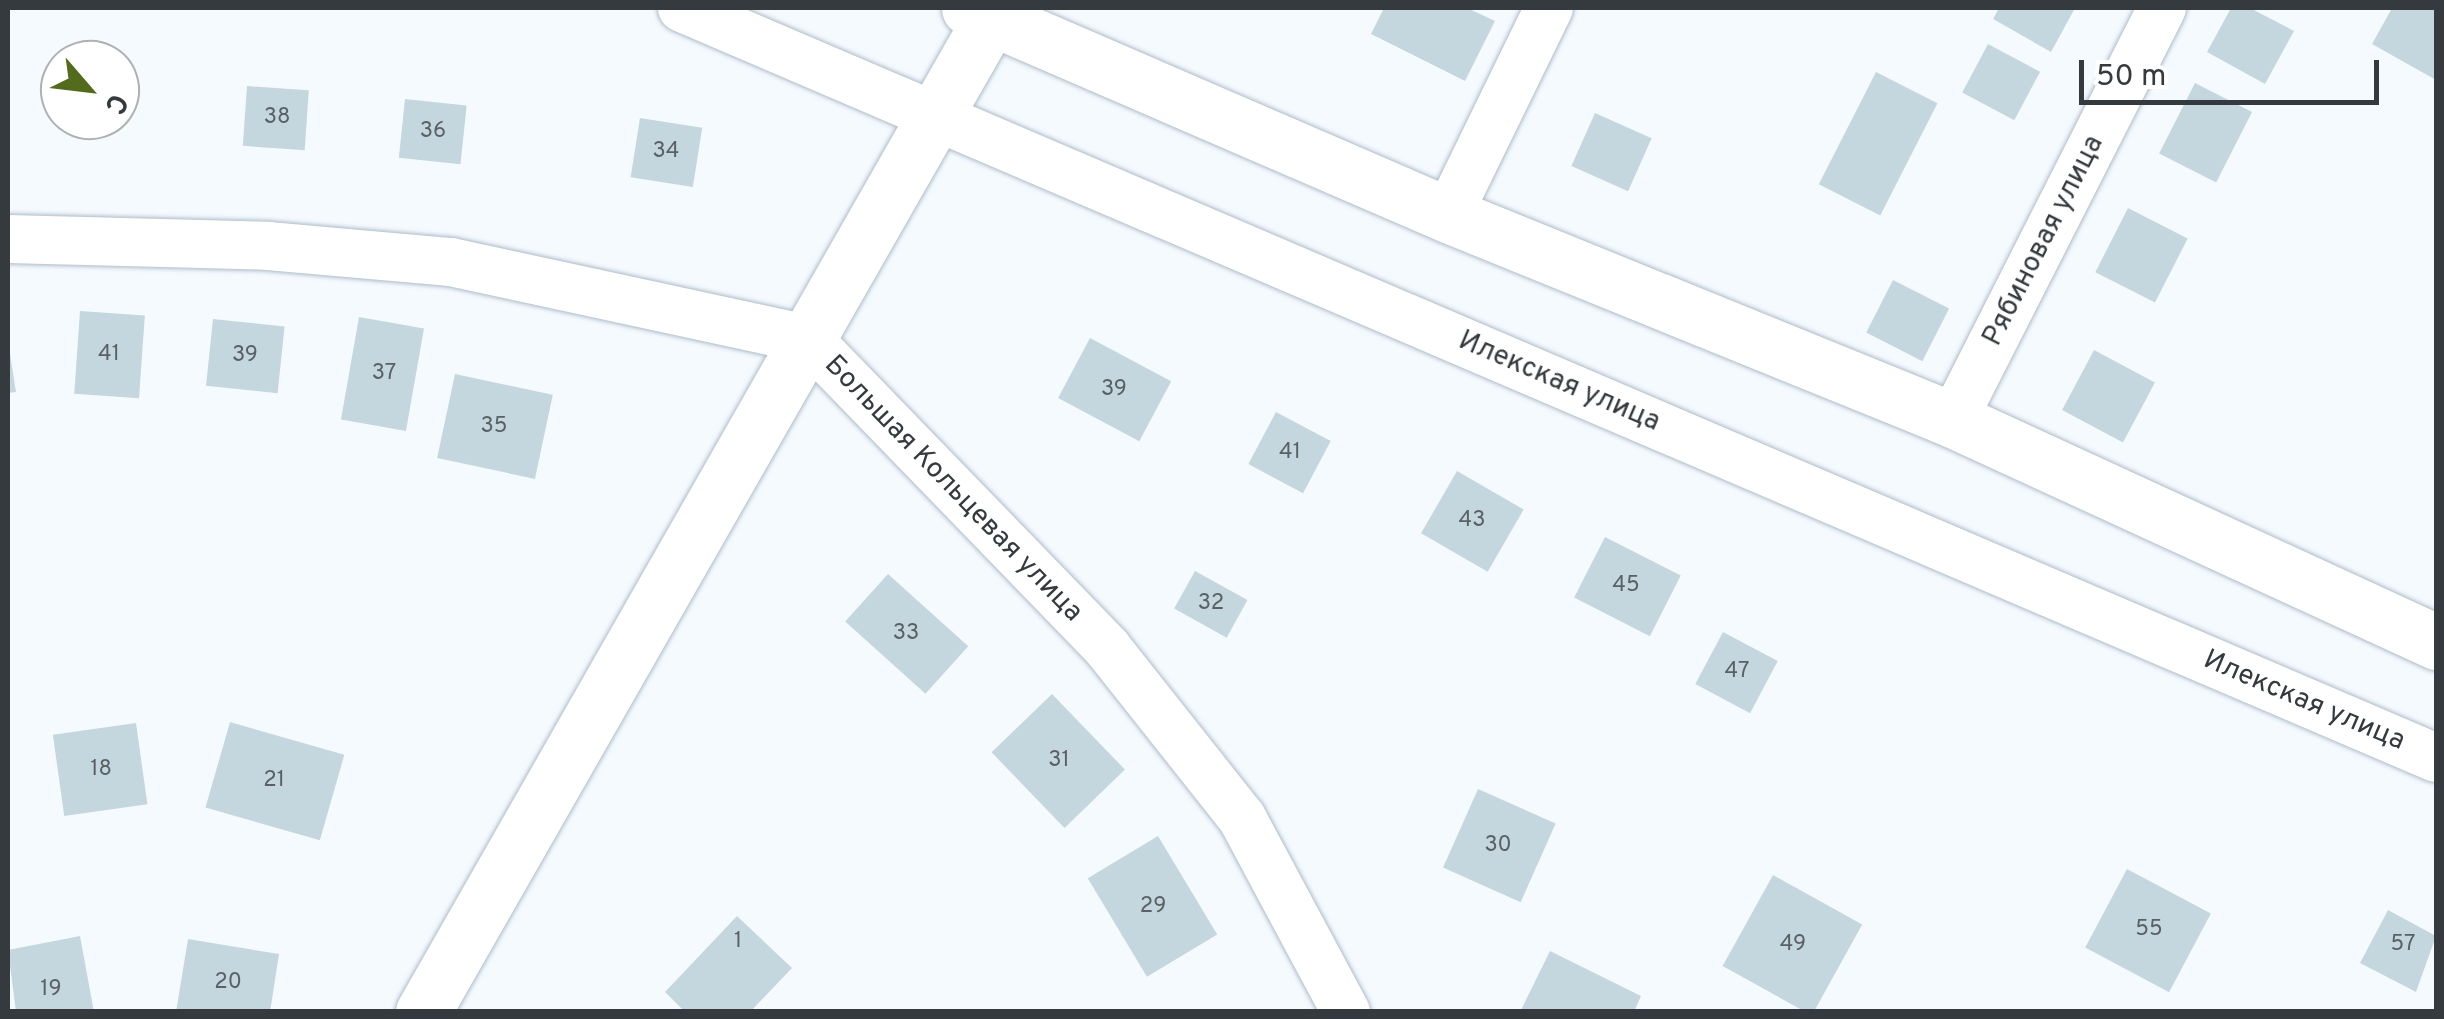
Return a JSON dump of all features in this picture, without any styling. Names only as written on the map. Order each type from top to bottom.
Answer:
[{"type":"street","name":"Илекская улица","points":[[682,8],[2436,758]]},
{"type":"street","points":[[1448,215],[1549,8]]},
{"type":"street","name":"Рябиновая улица","points":[[1953,420],[2162,8]]},
{"type":"street","points":[[423,1012],[808,339],[933,113],[980,13],[1448,215],[1953,420],[2436,642]]},
{"type":"street","name":"Большая Кольцевая улица","points":[[8,239],[268,246],[452,262],[808,339],[1108,649],[1242,818],[1346,1012]]},
{"type":"building","points":[[1384,8],[1467,8],[1495,21],[1465,81],[1371,34]]},
{"type":"building","points":[[1999,8],[2075,8],[2051,52],[1993,19]]},
{"type":"building","points":[[2231,8],[2250,8],[2294,31],[2265,84],[2207,52]]},
{"type":"building","points":[[2392,8],[2436,8],[2436,80],[2372,44]]},
{"type":"building","points":[[1988,44],[2040,72],[2014,120],[1962,93]]},
{"type":"building","points":[[1876,72],[1937,103],[1880,216],[1819,184]]},
{"type":"building","points":[[2195,83],[2252,112],[2216,182],[2159,153]]},
{"type":"building","points":[[247,86],[309,90],[305,150],[243,146]]},
{"type":"building","points":[[405,99],[467,105],[460,164],[399,158]]},
{"type":"building","points":[[1595,113],[1652,138],[1628,191],[1571,166]]},
{"type":"building","points":[[640,118],[702,128],[693,187],[631,177]]},
{"type":"building","points":[[2128,208],[2188,238],[2155,303],[2095,272]]},
{"type":"building","points":[[1893,280],[1949,309],[1922,361],[1866,333]]},
{"type":"building","points":[[80,311],[145,316],[139,398],[74,394]]},
{"type":"building","points":[[359,317],[424,328],[406,431],[341,419]]},
{"type":"building","points":[[213,319],[285,327],[278,393],[206,386]]},
{"type":"building","points":[[1090,338],[1171,381],[1139,441],[1058,398]]},
{"type":"building","points":[[8,341],[16,392],[8,393]]},
{"type":"building","points":[[2094,350],[2155,382],[2123,442],[2062,410]]},
{"type":"building","points":[[455,374],[553,395],[535,479],[437,458]]},
{"type":"building","points":[[1276,412],[1331,441],[1303,493],[1248,464]]},
{"type":"building","points":[[1457,471],[1524,510],[1488,572],[1421,533]]},
{"type":"building","points":[[1605,537],[1681,576],[1650,636],[1574,598]]},
{"type":"building","points":[[1195,571],[1247,600],[1227,638],[1174,609]]},
{"type":"building","points":[[888,574],[968,646],[925,694],[845,622]]},
{"type":"building","points":[[1723,632],[1778,661],[1750,713],[1695,684]]},
{"type":"building","points":[[1052,694],[1125,770],[1065,828],[992,752]]},
{"type":"building","points":[[230,722],[344,755],[320,840],[205,808]]},
{"type":"building","points":[[136,723],[147,804],[64,816],[53,735]]},
{"type":"building","points":[[1478,789],[1556,824],[1521,902],[1443,868]]},
{"type":"building","points":[[1158,836],[1217,935],[1147,977],[1088,878]]},
{"type":"building","points":[[2127,869],[2211,914],[2169,992],[2085,948]]},
{"type":"building","points":[[1773,875],[1862,924],[1814,1012],[1806,1012],[1723,966]]},
{"type":"building","points":[[2388,910],[2436,936],[2416,992],[2360,963]]},
{"type":"building","points":[[737,916],[792,968],[750,1012],[685,1012],[665,992]]},
{"type":"building","points":[[80,936],[94,1012],[16,1012],[8,950]]},
{"type":"building","points":[[188,939],[279,954],[270,1012],[176,1012]]},
{"type":"building","points":[[1550,951],[1641,996],[1634,1012],[1520,1012]]}]
